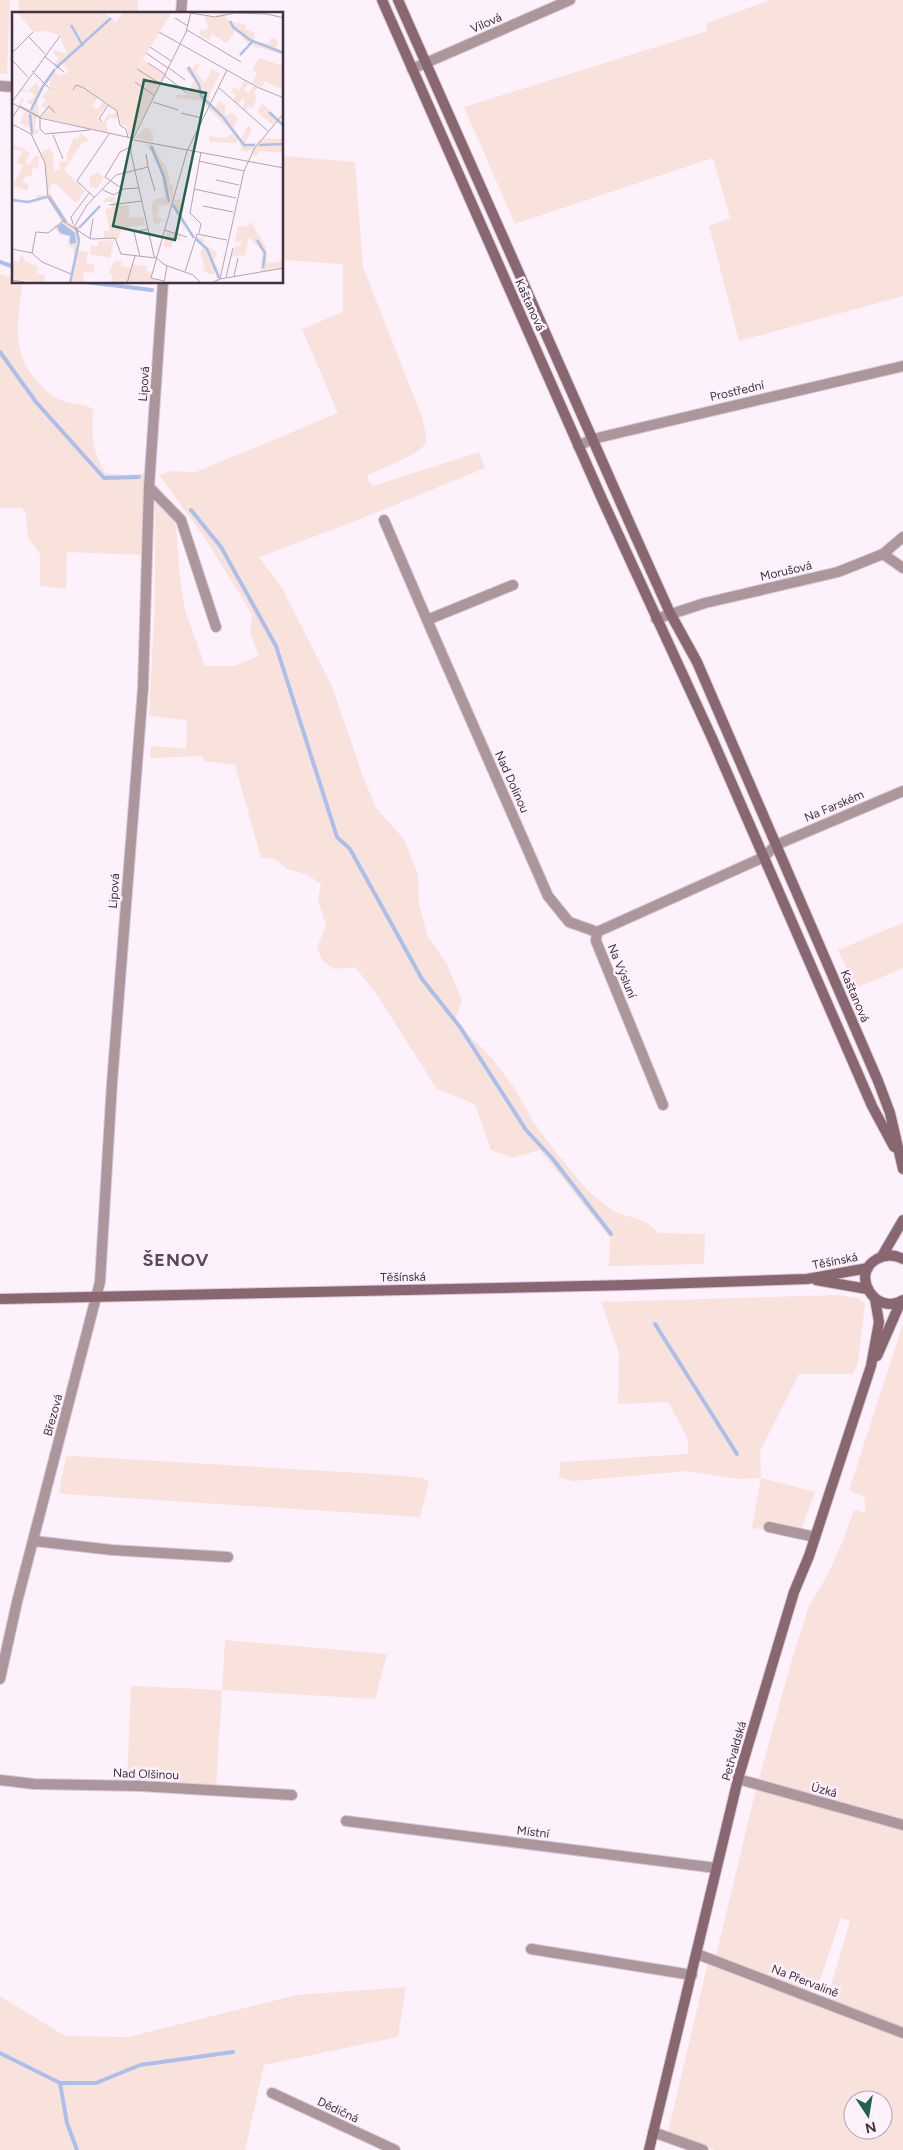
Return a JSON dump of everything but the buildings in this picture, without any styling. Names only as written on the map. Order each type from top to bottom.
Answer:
[{"type":"main road","name":"Kaštanová","points":[[382,0],[578,446],[696,703],[872,1106],[902,1162]]},
{"type":"main road","name":"Kaštanová","points":[[398,0],[670,613],[697,662],[878,1081],[890,1113],[902,1162]]},
{"type":"main road","points":[[882,1256],[903,1220]]},
{"type":"main road","points":[[902,1301],[887,1304],[875,1299],[867,1289],[865,1278],[868,1268],[874,1260],[882,1256],[895,1255],[903,1259]]},
{"type":"main road","name":"Těšínská","points":[[0,1299],[636,1285],[807,1279],[868,1268]]},
{"type":"main road","name":"Těšínská","points":[[807,1279],[867,1289]]},
{"type":"main road","name":"Petřvaldská","points":[[649,2150],[738,1779],[794,1592],[815,1537],[871,1366],[879,1322],[875,1299]]},
{"type":"main road","name":"Petřvaldská","points":[[871,1366],[902,1301]]},
{"type":"street","name":"Vilová","points":[[412,69],[570,0]]},
{"type":"street","name":"Lipová","points":[[97,1297],[100,1282],[112,1083],[143,688],[149,487],[163,284]]},
{"type":"street","name":"Prostřední","points":[[578,446],[593,439],[903,366]]},
{"type":"street","points":[[149,487],[181,520],[216,628]]},
{"type":"street","name":"Nad Dolinou","points":[[384,520],[548,896],[569,922],[597,932]]},
{"type":"street","name":"Morušová","points":[[670,613],[838,572],[883,554],[903,537]]},
{"type":"street","points":[[883,554],[903,568]]},
{"type":"street","points":[[427,620],[513,585]]},
{"type":"street","points":[[656,619],[670,613]]},
{"type":"street","name":"Na Farském","points":[[776,845],[903,791]]},
{"type":"street","points":[[764,857],[776,845]]},
{"type":"street","name":"Na Výsluní","points":[[663,1105],[596,941],[597,932],[764,857]]},
{"type":"street","name":"Březová","points":[[0,1678],[17,1602],[97,1297]]},
{"type":"street","points":[[769,1528],[815,1537]]},
{"type":"street","points":[[34,1540],[112,1550],[228,1557]]},
{"type":"street","name":"Úzká","points":[[738,1779],[903,1824]]},
{"type":"street","name":"Nad Olšinou","points":[[0,1780],[34,1784],[140,1786],[292,1795]]},
{"type":"street","name":"Místní","points":[[346,1821],[716,1868]]},
{"type":"street","points":[[531,1949],[692,1975]]},
{"type":"street","name":"Na Přervalině","points":[[697,1954],[903,2033]]},
{"type":"street","name":"Dědičná","points":[[272,2093],[395,2150]]},
{"type":"street","points":[[653,2132],[703,2150]]},
{"type":"shaded area","points":[[0,0],[10,0],[7,74],[0,74]]},
{"type":"shaded area","points":[[19,0],[138,0],[138,12],[18,12]]},
{"type":"shaded area","points":[[770,0],[903,0],[903,296],[739,341],[709,226],[730,218],[713,158],[515,224],[464,107],[707,31],[707,23]]},
{"type":"shaded area","points":[[284,156],[355,162],[363,267],[422,417],[426,438],[424,446],[401,460],[368,475],[369,482],[373,486],[479,452],[485,468],[345,525],[259,557],[282,588],[332,686],[362,774],[376,808],[404,839],[418,875],[419,903],[427,935],[447,964],[462,1001],[455,1021],[491,1057],[515,1089],[532,1120],[587,1190],[613,1211],[646,1222],[659,1233],[705,1234],[704,1264],[609,1266],[610,1238],[540,1150],[513,1158],[491,1150],[475,1104],[437,1089],[375,992],[355,967],[334,969],[322,960],[317,947],[326,926],[318,899],[321,884],[306,874],[287,869],[275,859],[261,858],[235,765],[204,761],[202,756],[150,758],[151,746],[186,749],[187,720],[149,716],[155,600],[155,499],[171,515],[176,525],[180,578],[185,610],[205,666],[234,666],[259,656],[250,632],[252,614],[201,532],[159,475],[172,471],[196,472],[338,413],[302,329],[343,312],[343,264],[284,260]]},
{"type":"shaded area","points":[[0,274],[12,277],[12,284],[22,284],[18,334],[22,357],[28,369],[50,394],[64,402],[85,405],[93,409],[93,442],[105,473],[126,475],[148,473],[143,555],[67,552],[66,589],[40,586],[40,554],[28,538],[26,514],[22,508],[0,508]]},
{"type":"shaded area","points":[[903,923],[903,968],[856,988],[838,950]]},
{"type":"shaded area","points":[[839,1295],[858,1298],[865,1304],[858,1363],[853,1374],[799,1374],[760,1451],[761,1478],[738,1479],[688,1471],[573,1481],[559,1477],[561,1462],[688,1454],[688,1439],[668,1402],[618,1404],[619,1353],[601,1302]]},
{"type":"shaded area","points":[[903,1324],[903,1820],[758,1782],[790,1666],[809,1606],[827,1576],[854,1510],[866,1513],[864,1497],[849,1490]]},
{"type":"shaded area","points":[[66,1457],[393,1475],[423,1478],[429,1482],[420,1517],[64,1494],[59,1492]]},
{"type":"shaded area","points":[[761,1478],[815,1492],[798,1538],[778,1531],[752,1528]]},
{"type":"shaded area","points":[[225,1640],[387,1654],[375,1699],[222,1690]]},
{"type":"shaded area","points":[[131,1686],[222,1690],[216,1787],[127,1781]]},
{"type":"shaded area","points":[[756,1789],[903,1829],[903,2029],[827,1999],[850,1921],[841,1918],[818,1986],[807,1990],[716,1956]]},
{"type":"shaded area","points":[[708,1963],[803,1998],[903,2039],[903,2150],[715,2150],[668,2132]]},
{"type":"shaded area","points":[[406,1987],[398,2037],[264,2065],[245,2150],[0,2150],[0,1996],[65,2036],[128,2037],[297,1995]]},
{"type":"waterway","points":[[0,262],[12,266]]},
{"type":"waterway","points":[[102,284],[152,290]]},
{"type":"waterway","points":[[0,352],[36,402],[104,478],[139,477]]},
{"type":"waterway","points":[[191,510],[221,547],[276,646],[337,837],[350,849],[422,979],[460,1027],[526,1130],[552,1158],[611,1234]]},
{"type":"waterway","points":[[655,1324],[737,1454]]},
{"type":"waterway","points":[[60,2083],[96,2083],[140,2065],[233,2052]]},
{"type":"waterway","points":[[0,2053],[60,2083],[67,2123],[77,2150]]},
{"type":"district","name":"ŠENOV","points":[[176,1260]]}]
